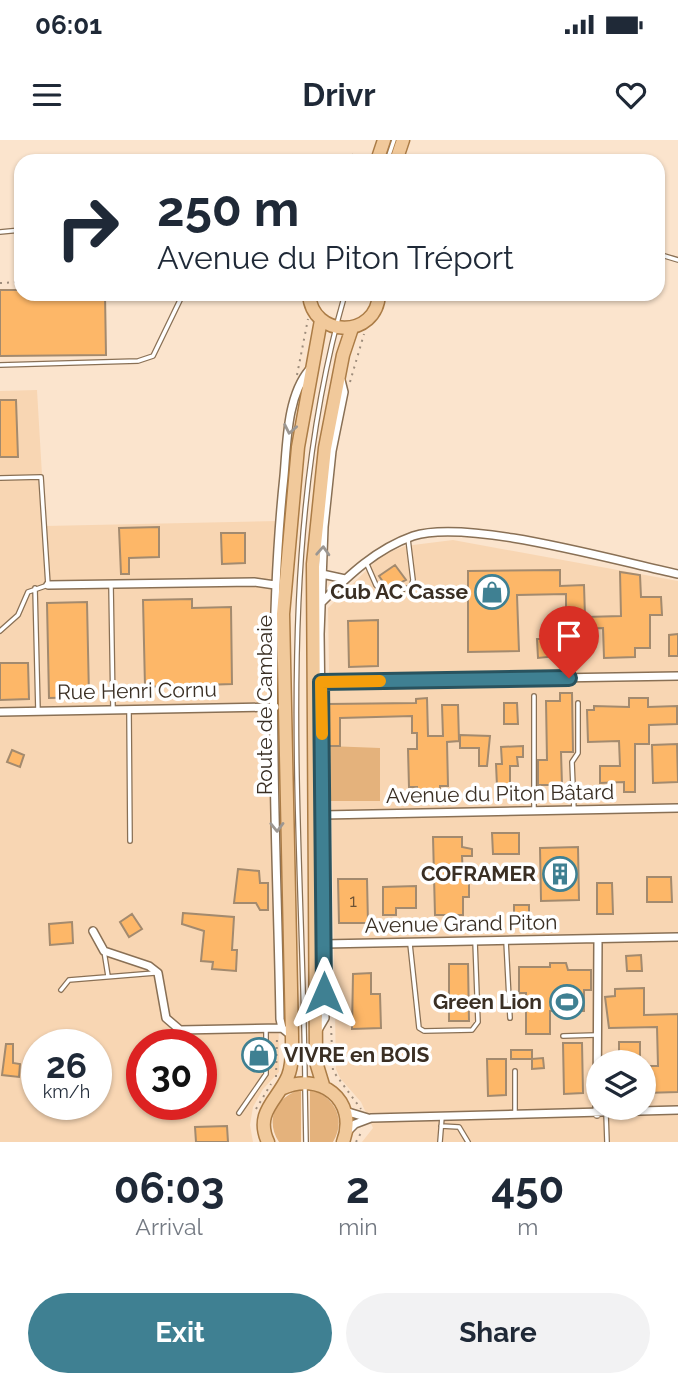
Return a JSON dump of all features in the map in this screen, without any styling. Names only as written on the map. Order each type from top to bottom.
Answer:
[{"type":"main road","points":[[311,301],[321,320],[335,328],[352,328],[368,320],[375,312],[377,301]]},
{"type":"main road","name":"Route de Cambaie","points":[[268,1142],[264,1129],[265,1111],[290,1071],[287,1032],[283,614],[298,447],[321,320]]},
{"type":"main road","points":[[323,1085],[316,1062],[312,595],[325,448],[339,373],[352,328]]},
{"type":"main road","points":[[281,1089],[305,1081],[323,1085],[337,1096],[345,1111],[344,1137]]},
{"type":"street","points":[[93,931],[104,951],[149,966],[158,973],[166,1018],[180,1030],[266,1027],[287,1032],[275,707],[275,585],[287,444],[299,383],[312,367]]},
{"type":"street","points":[[316,1033],[325,1018],[322,574],[332,451],[344,392],[339,373]]},
{"type":"street","points":[[322,603],[375,553],[408,539],[446,530],[503,537],[678,574]]},
{"type":"street","points":[[322,574],[345,579]]},
{"type":"street","points":[[48,585],[254,582],[275,585]]},
{"type":"street","points":[[321,682],[678,676]]},
{"type":"street","name":"Rue Henri Cornu","points":[[0,712],[275,707]]},
{"type":"street","name":"Avenue du Piton Bâtard","points":[[323,815],[678,808]]},
{"type":"street","name":"Avenue Grand Piton","points":[[324,944],[678,937]]},
{"type":"street","points":[[598,939],[598,1050]]},
{"type":"street","points":[[656,1111],[678,1110]]},
{"type":"street","points":[[345,1111],[366,1118],[586,1114]]},
{"type":"street","points":[[344,1137],[366,1118]]},
{"type":"lane","points":[[0,365],[138,361],[153,356],[180,301]]},
{"type":"lane","points":[[306,1142],[299,592],[311,444],[343,301]]},
{"type":"lane","points":[[0,478],[41,477],[48,585],[28,592],[18,615],[0,631]]},
{"type":"lane","points":[[366,562],[376,585],[385,595],[411,587],[413,580],[408,539]]},
{"type":"lane","points":[[111,585],[113,709]]},
{"type":"lane","points":[[35,588],[38,711]]},
{"type":"lane","points":[[534,696],[534,811]]},
{"type":"lane","points":[[573,810],[572,762],[578,753],[578,703]]},
{"type":"lane","points":[[129,709],[130,841]]},
{"type":"lane","points":[[506,939],[510,1018]]},
{"type":"lane","points":[[410,942],[416,1023],[424,1031],[472,1030],[477,1026],[475,940]]},
{"type":"lane","points":[[104,951],[108,975]]},
{"type":"lane","points":[[61,990],[69,980],[158,973]]},
{"type":"lane","points":[[239,1113],[266,1074],[266,1027]]},
{"type":"lane","points":[[563,1036],[598,1035]]},
{"type":"lane","points":[[515,1072],[515,1115]]},
{"type":"lane","points":[[440,1142],[442,1117]]},
{"type":"lane","points":[[606,1120],[607,1142]]},
{"type":"lane","points":[[441,1126],[459,1127],[468,1142]]},
{"type":"path","points":[[299,383],[296,372],[308,322],[307,314]]},
{"type":"path","points":[[344,392],[352,379],[363,335],[369,329]]},
{"type":"path","points":[[325,1018],[331,1027],[336,1078],[356,1101],[366,1118],[356,1142]]},
{"type":"path","points":[[255,1118],[262,1094],[276,1079],[276,1037],[287,1032]]},
{"type":"shaded area","points":[[37,390],[45,526],[279,521],[275,585],[279,1072],[263,1089],[253,1107],[250,1125],[253,1142],[0,1142],[0,391]]},
{"type":"shaded area","points":[[453,540],[678,581],[678,1142],[362,1142],[373,1128],[361,1102],[340,1078],[336,1069],[328,608],[382,555],[405,546]]},
{"type":"shaded area","points":[[328,746],[380,748],[380,801],[330,801]]},
{"type":"shaded area","points":[[301,1089],[301,1142],[279,1142],[273,1125],[275,1110],[285,1097]]},
{"type":"shaded area","points":[[310,1089],[326,1097],[336,1110],[339,1125],[333,1142],[310,1142]]},
{"type":"building","points":[[0,290],[14,290],[14,301],[105,301],[106,355],[0,356]]},
{"type":"building","points":[[0,400],[16,400],[18,457],[0,457]]},
{"type":"building","points":[[159,527],[159,557],[129,558],[129,574],[121,574],[119,528]]},
{"type":"building","points":[[221,533],[245,533],[245,563],[222,564]]},
{"type":"building","points":[[395,565],[406,580],[388,589],[379,576]]},
{"type":"building","points":[[560,570],[560,586],[584,585],[585,617],[621,616],[620,572],[640,575],[641,597],[661,597],[662,615],[650,615],[650,648],[635,648],[635,657],[604,658],[603,628],[575,629],[576,654],[538,658],[537,639],[556,639],[556,617],[566,617],[566,594],[517,595],[519,651],[468,652],[468,571]]},
{"type":"building","points":[[192,599],[192,608],[231,607],[232,684],[145,687],[143,600]]},
{"type":"building","points":[[87,602],[89,697],[49,698],[47,603]]},
{"type":"building","points":[[378,620],[378,666],[349,667],[348,621]]},
{"type":"building","points":[[678,634],[678,656],[669,656],[669,635]]},
{"type":"building","points":[[0,663],[28,663],[29,699],[0,700]]},
{"type":"building","points":[[560,693],[572,693],[573,752],[561,752],[562,785],[538,785],[538,760],[547,760],[546,701],[560,701]]},
{"type":"building","points":[[427,698],[428,736],[443,736],[442,705],[458,705],[459,741],[447,742],[448,786],[440,786],[440,794],[417,794],[417,787],[409,787],[408,749],[417,749],[417,733],[412,733],[412,716],[340,718],[340,746],[328,746],[328,704],[416,703],[416,699]]},
{"type":"building","points":[[629,698],[648,698],[648,707],[677,706],[677,724],[649,725],[649,744],[635,744],[635,792],[624,792],[624,782],[600,783],[600,766],[620,766],[619,741],[588,742],[587,710],[594,710],[594,706],[629,707]]},
{"type":"building","points":[[504,703],[517,703],[518,724],[504,724]]},
{"type":"building","points":[[460,735],[490,736],[487,766],[479,766],[479,748],[460,748]]},
{"type":"building","points":[[677,744],[678,782],[653,783],[652,745]]},
{"type":"building","points":[[523,746],[523,757],[517,757],[518,766],[510,766],[510,786],[497,786],[496,764],[502,764],[501,747]]},
{"type":"building","points":[[12,750],[24,755],[20,767],[7,762]]},
{"type":"building","points":[[492,833],[519,833],[519,854],[493,854]]},
{"type":"building","points":[[433,837],[462,837],[462,847],[472,849],[472,856],[462,856],[463,878],[469,879],[469,897],[463,897],[463,915],[435,915]]},
{"type":"building","name":"COFRAMER","points":[[578,847],[579,900],[541,901],[540,848]]},
{"type":"building","points":[[238,869],[259,871],[260,883],[268,883],[268,910],[260,910],[256,903],[234,903]]},
{"type":"building","points":[[647,877],[671,877],[672,902],[647,902]]},
{"type":"building","points":[[338,879],[367,879],[368,923],[339,923]]},
{"type":"building","points":[[597,883],[612,883],[613,914],[597,914]]},
{"type":"building","points":[[416,886],[416,908],[396,908],[396,915],[383,915],[383,887]]},
{"type":"building","points":[[514,905],[529,905],[529,917],[514,917]]},
{"type":"building","points":[[183,913],[234,917],[232,950],[237,950],[236,971],[212,969],[213,962],[201,961],[204,931],[182,924]]},
{"type":"building","points":[[132,914],[142,929],[129,937],[120,922]]},
{"type":"building","points":[[72,922],[73,943],[50,945],[49,924]]},
{"type":"building","points":[[641,955],[642,971],[627,971],[626,956]]},
{"type":"building","points":[[550,963],[566,963],[568,970],[591,970],[591,990],[584,990],[584,1011],[550,1011],[550,1034],[526,1034],[526,993],[519,993],[519,967],[550,967]]},
{"type":"building","points":[[449,964],[468,964],[469,1021],[449,1021]]},
{"type":"building","points":[[371,973],[371,994],[380,994],[381,1028],[352,1029],[353,974]]},
{"type":"building","points":[[644,988],[644,1015],[678,1014],[678,1092],[656,1093],[657,1027],[609,1028],[605,997],[615,996],[615,989]]},
{"type":"building","points":[[619,1042],[640,1042],[640,1050],[619,1050]]},
{"type":"building","points":[[563,1043],[582,1043],[583,1093],[564,1094]]},
{"type":"building","points":[[6,1044],[13,1044],[13,1063],[20,1064],[19,1077],[2,1075]]},
{"type":"building","points":[[511,1050],[532,1050],[532,1059],[511,1059]]},
{"type":"building","points":[[543,1058],[544,1068],[532,1069],[532,1059]]},
{"type":"building","points":[[487,1059],[506,1059],[506,1095],[488,1096]]},
{"type":"building","points":[[227,1126],[228,1142],[196,1142],[195,1127]]},
{"type":"slow traffic","points":[[322,734],[321,682],[380,681]]},
{"type":"place","name":"Cub AC Casse","points":[[492,592]]},
{"type":"place","name":"COFRAMER","points":[[560,874]]},
{"type":"place","name":"Green Lion","points":[[567,1002]]},
{"type":"place","name":"VIVRE en BOIS","points":[[259,1055]]},
{"type":"route","points":[[324,993],[321,682],[569,678]]}]
